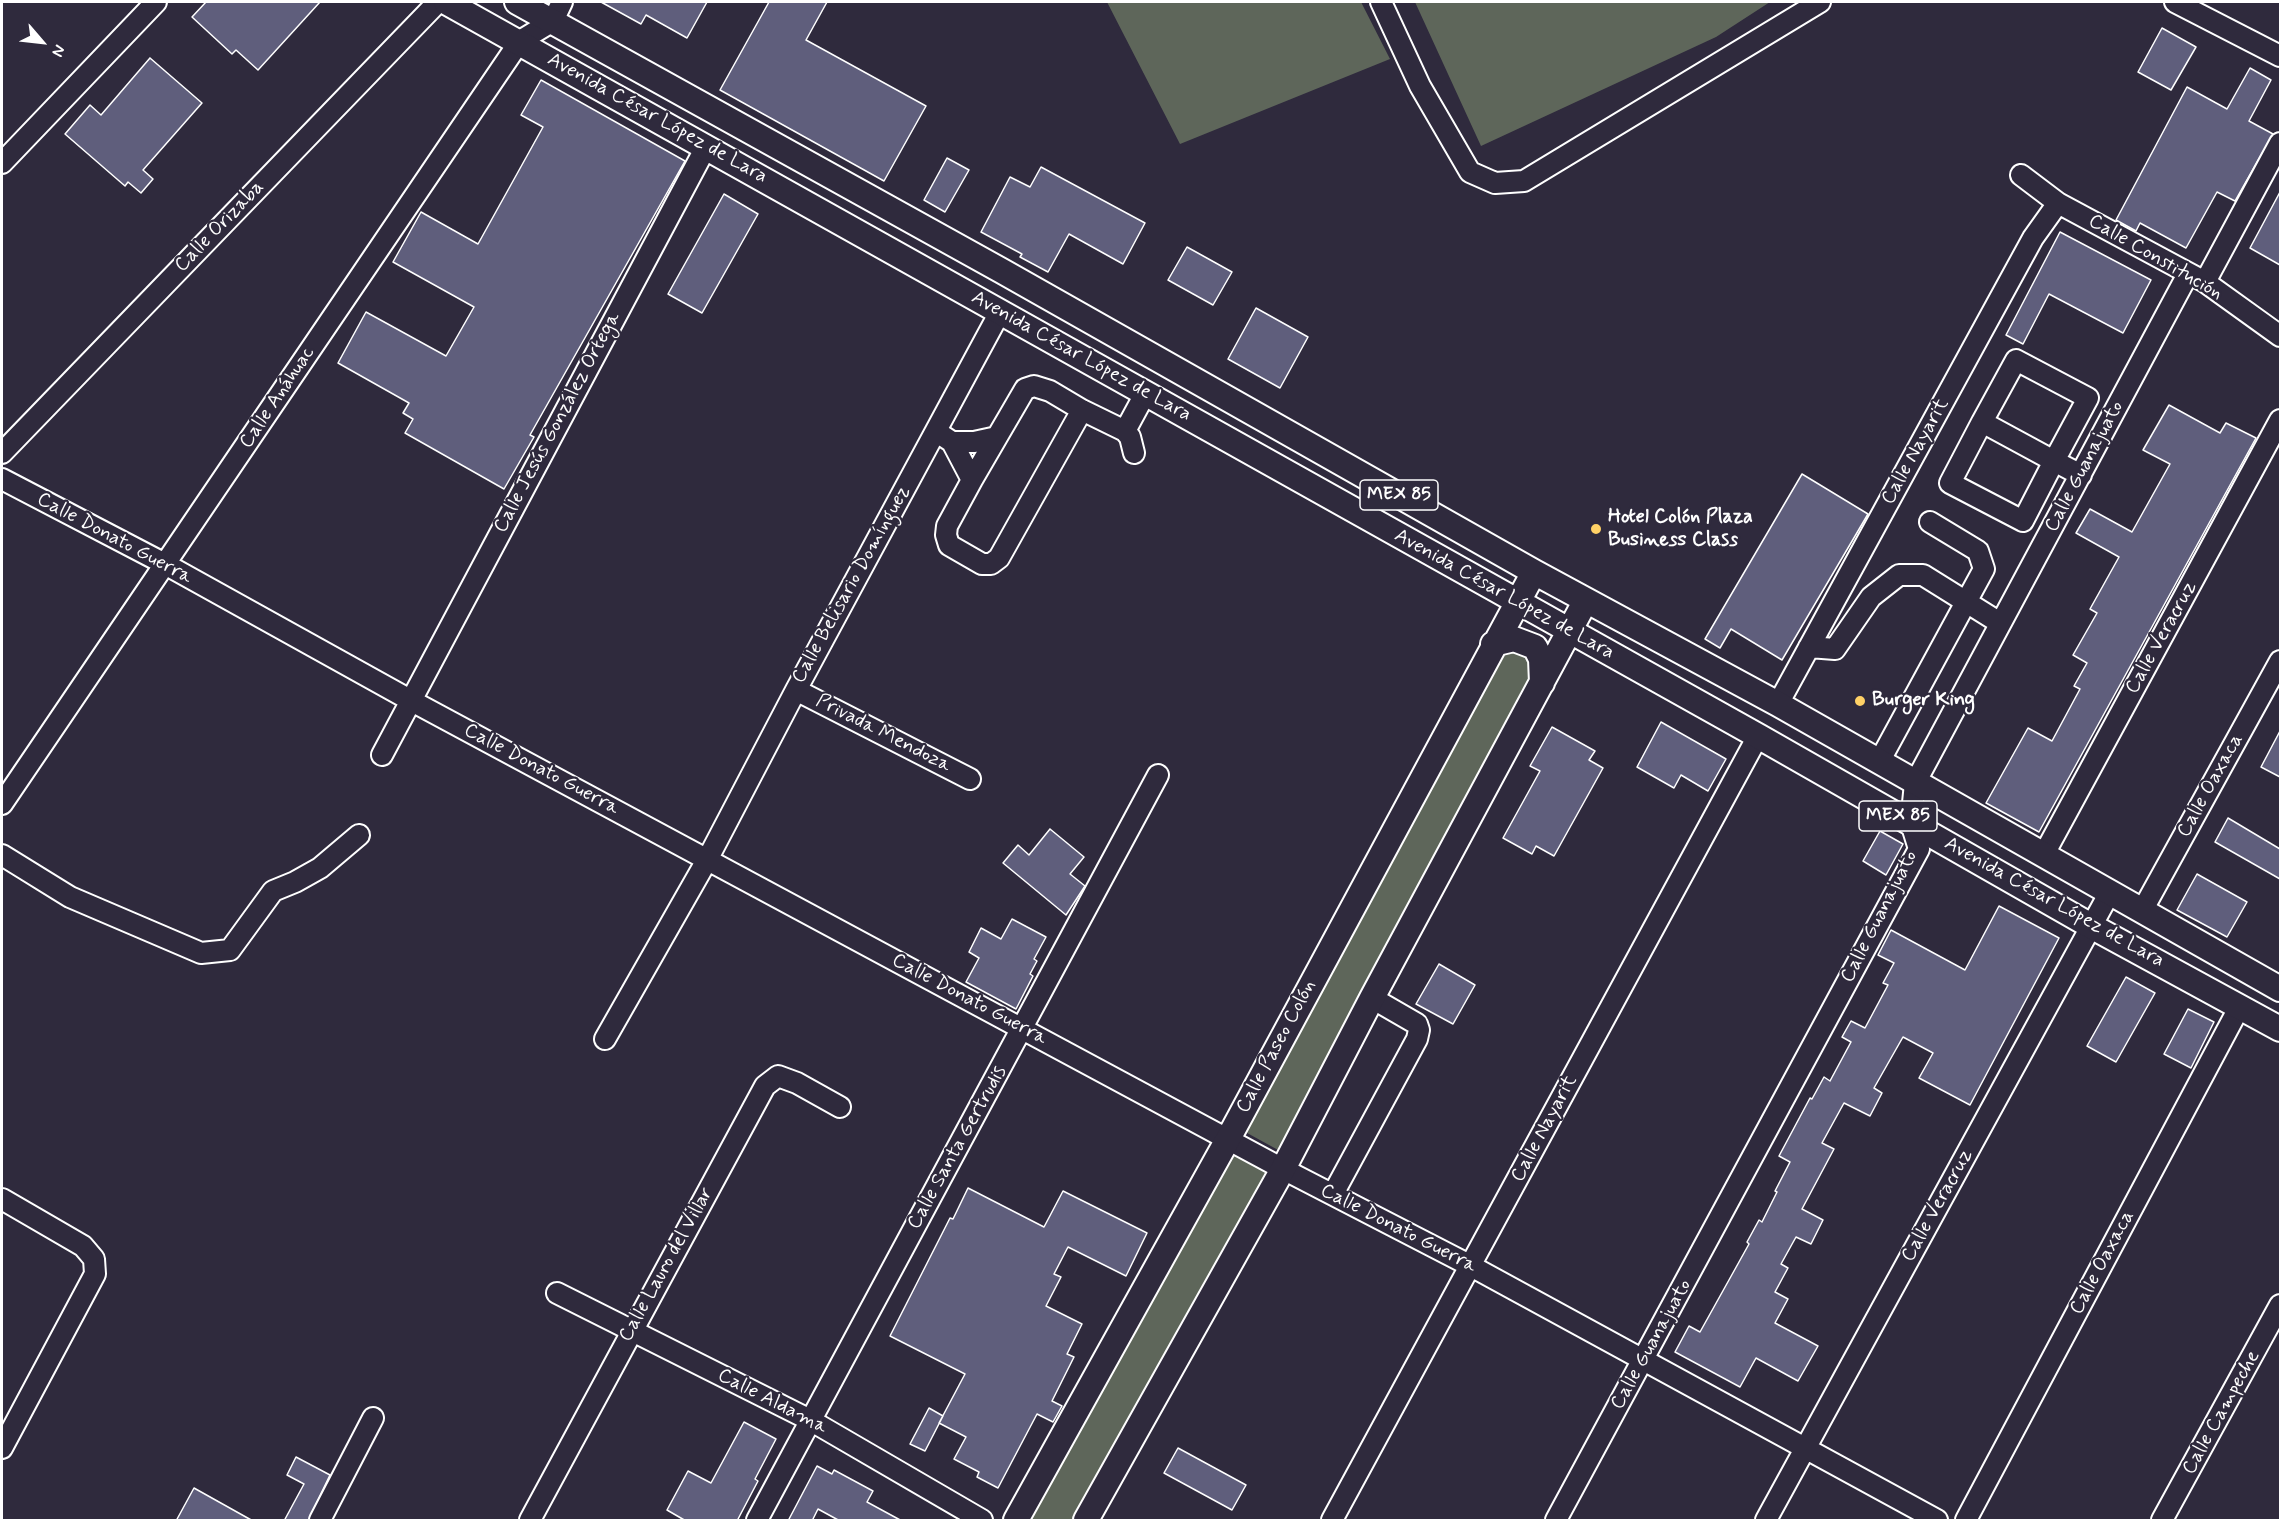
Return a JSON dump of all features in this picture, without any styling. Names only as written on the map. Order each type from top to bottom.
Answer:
[{"type":"main road","name":"Avenida César López de Lara","points":[[446,2],[520,41],[1516,603],[1758,736],[2091,926],[2280,1029]]},
{"type":"main road","name":"Avenida César López de Lara","points":[[517,2],[558,11],[991,265],[1534,572],[1778,704],[2280,989]]},
{"type":"main road","name":"Calle Paseo Colón","points":[[1016,1521],[1228,1139],[1493,644],[1534,572]]},
{"type":"main road","points":[[1086,1521],[1282,1168],[1586,600]]},
{"type":"main road","points":[[1493,644],[1514,639],[1534,647],[1541,659],[1542,683]]},
{"type":"street","points":[[2,163],[156,2]]},
{"type":"street","name":"Calle Orizaba","points":[[2,453],[438,2]]},
{"type":"street","points":[[1381,2],[1420,86],[1470,172],[1495,183],[1524,181],[1820,2]]},
{"type":"street","points":[[2175,2],[2280,56]]},
{"type":"street","name":"Calle Anáhuac","points":[[2,804],[520,41],[558,11]]},
{"type":"street","name":"Calle Guanajuato","points":[[1556,1521],[1919,849],[1911,823],[1915,783],[2081,475],[2280,143]]},
{"type":"street","name":"Calle Jesús González Ortega","points":[[382,755],[706,147]]},
{"type":"street","name":"Calle Constitución","points":[[2021,175],[2058,203],[2197,278],[2280,336]]},
{"type":"street","name":"Calle Nayarit","points":[[1778,704],[2033,238],[2058,203]]},
{"type":"street","name":"Calle Belisario Domínguez","points":[[605,1039],[707,860],[796,690],[944,437],[1000,312]]},
{"type":"street","points":[[2016,360],[2088,398],[2054,461],[2023,521],[1950,483],[2016,360]]},
{"type":"street","points":[[1082,410],[999,558],[991,564],[982,564],[950,544],[946,535],[947,526],[1025,389],[1034,386],[1050,391],[1082,410],[1125,430],[1130,437],[1134,453]]},
{"type":"street","points":[[1125,430],[1145,394]]},
{"type":"street","name":"Calle Veracruz","points":[[2043,856],[2280,420]]},
{"type":"street","points":[[1982,422],[2081,475]]},
{"type":"street","points":[[944,437],[974,442],[998,437]]},
{"type":"street","points":[[944,437],[972,480]]},
{"type":"street","name":"Calle Donato Guerra","points":[[2,479],[165,564],[410,700],[707,860],[1282,1168],[1471,1266],[1937,1521]]},
{"type":"street","points":[[1879,762],[1984,568],[1978,551],[1930,522]]},
{"type":"street","points":[[1809,647],[1836,649],[1871,597],[1899,575],[1923,575],[2000,623]]},
{"type":"street","name":"Calle Oaxaca","points":[[2142,911],[2280,661]]},
{"type":"street","name":"Privada Mendoza","points":[[796,690],[970,779]]},
{"type":"street","name":"Calle Nayarit","points":[[1332,1521],[1758,736]]},
{"type":"street","name":"Calle Santa Gertrudis","points":[[757,1521],[1158,775]]},
{"type":"street","points":[[2,855],[70,897],[201,953],[230,950],[273,891],[320,868],[359,835]]},
{"type":"street","name":"Calle Veracruz","points":[[1766,1521],[2110,892]]},
{"type":"street","points":[[1332,1194],[1417,1039],[1419,1030],[1417,1024],[1372,998]]},
{"type":"street","name":"Calle Oaxaca","points":[[1966,1521],[2240,1006]]},
{"type":"street","name":"Calle Lauro del Villar","points":[[531,1521],[631,1331],[765,1086],[778,1076],[797,1083],[840,1107]]},
{"type":"street","points":[[2,1199],[84,1246],[94,1258],[95,1274],[2,1448]]},
{"type":"street","name":"Calle Aldama","points":[[557,1293],[810,1420],[982,1521]]},
{"type":"street","name":"Calle Campeche","points":[[2162,1521],[2274,1334],[2280,1305]]},
{"type":"street","points":[[320,1521],[374,1418]]},
{"type":"green space","points":[[1107,2],[1361,2],[1390,59],[1180,144]]},
{"type":"green space","points":[[1415,2],[1770,2],[1716,37],[1481,146]]},
{"type":"green space","points":[[1511,647],[1535,659],[1528,697],[1280,1151],[1238,1128],[1485,671]]},
{"type":"green space","points":[[1229,1146],[1270,1169],[1075,1520],[1030,1520]]},
{"type":"building","points":[[206,2],[320,2],[258,70],[236,50],[232,54],[192,17]]},
{"type":"building","points":[[601,2],[707,2],[687,38],[646,15],[641,24]]},
{"type":"building","points":[[769,2],[827,2],[806,40],[926,106],[884,181],[720,90]]},
{"type":"building","points":[[2162,28],[2196,47],[2171,90],[2138,72]]},
{"type":"building","points":[[150,58],[202,103],[143,170],[153,179],[141,193],[128,182],[125,186],[65,134],[90,105],[101,115]]},
{"type":"building","points":[[2250,68],[2271,80],[2249,121],[2273,134],[2235,201],[2217,192],[2186,248],[2140,223],[2136,231],[2116,220],[2187,87],[2227,109]]},
{"type":"building","points":[[541,80],[685,161],[530,435],[534,437],[504,489],[405,433],[413,419],[403,413],[409,403],[338,363],[366,312],[446,356],[474,307],[393,262],[421,212],[478,244],[543,127],[521,115]]},
{"type":"building","points":[[947,158],[969,170],[945,212],[924,200]]},
{"type":"building","points":[[1041,167],[1145,223],[1123,264],[1069,234],[1048,272],[1020,257],[1022,254],[981,232],[1010,177],[1030,187]]},
{"type":"building","points":[[2280,192],[2280,265],[2250,248]]},
{"type":"building","points":[[724,194],[758,214],[702,313],[668,294]]},
{"type":"building","points":[[2060,232],[2151,280],[2123,333],[2049,294],[2023,344],[2006,335]]},
{"type":"building","points":[[1187,247],[1232,272],[1213,305],[1168,280]]},
{"type":"building","points":[[1256,308],[1308,337],[1280,388],[1228,359]]},
{"type":"building","points":[[2169,405],[2220,433],[2226,423],[2256,438],[2039,832],[1986,803],[2028,728],[2052,741],[2080,689],[2074,686],[2087,663],[2073,655],[2097,613],[2090,609],[2119,557],[2076,533],[2090,509],[2132,532],[2170,464],[2143,450]]},
{"type":"building","points":[[1802,474],[1868,514],[1782,660],[1731,629],[1720,648],[1705,639]]},
{"type":"building","points":[[1661,722],[1726,759],[1708,791],[1681,775],[1674,788],[1637,767]]},
{"type":"building","points":[[1552,727],[1595,751],[1589,760],[1603,768],[1554,856],[1536,846],[1532,854],[1503,838],[1540,771],[1530,766]]},
{"type":"building","points":[[2280,731],[2280,777],[2261,767]]},
{"type":"building","points":[[2228,818],[2280,849],[2280,879],[2215,842]]},
{"type":"building","points":[[1050,829],[1084,857],[1070,874],[1085,886],[1066,915],[1003,863],[1018,845],[1029,855]]},
{"type":"building","points":[[1880,831],[1903,844],[1886,875],[1863,861]]},
{"type":"building","points":[[2197,874],[2247,902],[2227,937],[2177,910]]},
{"type":"building","points":[[1999,906],[2059,938],[1970,1105],[1919,1078],[1933,1053],[1903,1037],[1874,1088],[1882,1093],[1870,1116],[1844,1103],[1822,1143],[1834,1149],[1802,1209],[1823,1220],[1811,1244],[1796,1237],[1781,1264],[1788,1268],[1775,1292],[1788,1299],[1775,1323],[1818,1346],[1798,1381],[1756,1358],[1740,1387],[1675,1352],[1689,1326],[1700,1332],[1749,1244],[1747,1242],[1759,1220],[1762,1222],[1790,1162],[1779,1156],[1810,1098],[1812,1099],[1824,1077],[1830,1081],[1851,1042],[1842,1037],[1851,1021],[1865,1028],[1888,985],[1883,983],[1894,963],[1878,955],[1891,930],[1965,970]]},
{"type":"building","points":[[1012,919],[1046,937],[1034,959],[1037,961],[1030,974],[1033,976],[1016,1009],[966,982],[979,958],[969,952],[981,928],[1001,939]]},
{"type":"building","points":[[1439,964],[1475,985],[1453,1024],[1416,1004]]},
{"type":"building","points":[[2126,977],[2155,993],[2116,1062],[2087,1046]]},
{"type":"building","points":[[2188,1009],[2214,1022],[2191,1068],[2164,1054]]},
{"type":"building","points":[[968,1188],[1044,1227],[1063,1191],[1147,1233],[1126,1276],[1068,1247],[1054,1274],[1061,1277],[1046,1306],[1082,1324],[1067,1354],[1074,1357],[1052,1401],[1062,1406],[1053,1422],[1037,1414],[998,1488],[977,1477],[979,1472],[954,1459],[966,1437],[939,1423],[965,1374],[890,1336],[950,1218],[953,1219]]},
{"type":"building","points":[[929,1408],[943,1416],[925,1451],[910,1444]]},
{"type":"building","points":[[744,1422],[776,1439],[737,1521],[686,1521],[667,1510],[688,1471],[711,1483]]},
{"type":"building","points":[[1178,1448],[1246,1485],[1232,1510],[1164,1473]]},
{"type":"building","points":[[296,1457],[330,1475],[308,1521],[284,1521],[304,1484],[287,1475]]},
{"type":"building","points":[[817,1466],[832,1474],[834,1470],[873,1491],[867,1502],[902,1521],[840,1521],[818,1509],[812,1521],[788,1521]]},
{"type":"building","points":[[194,1488],[253,1521],[176,1521]]},
{"type":"place","name":"Hotel Colón Plaza Business Class","points":[[1596,529]]},
{"type":"place","name":"Burger King","points":[[1860,701]]}]
